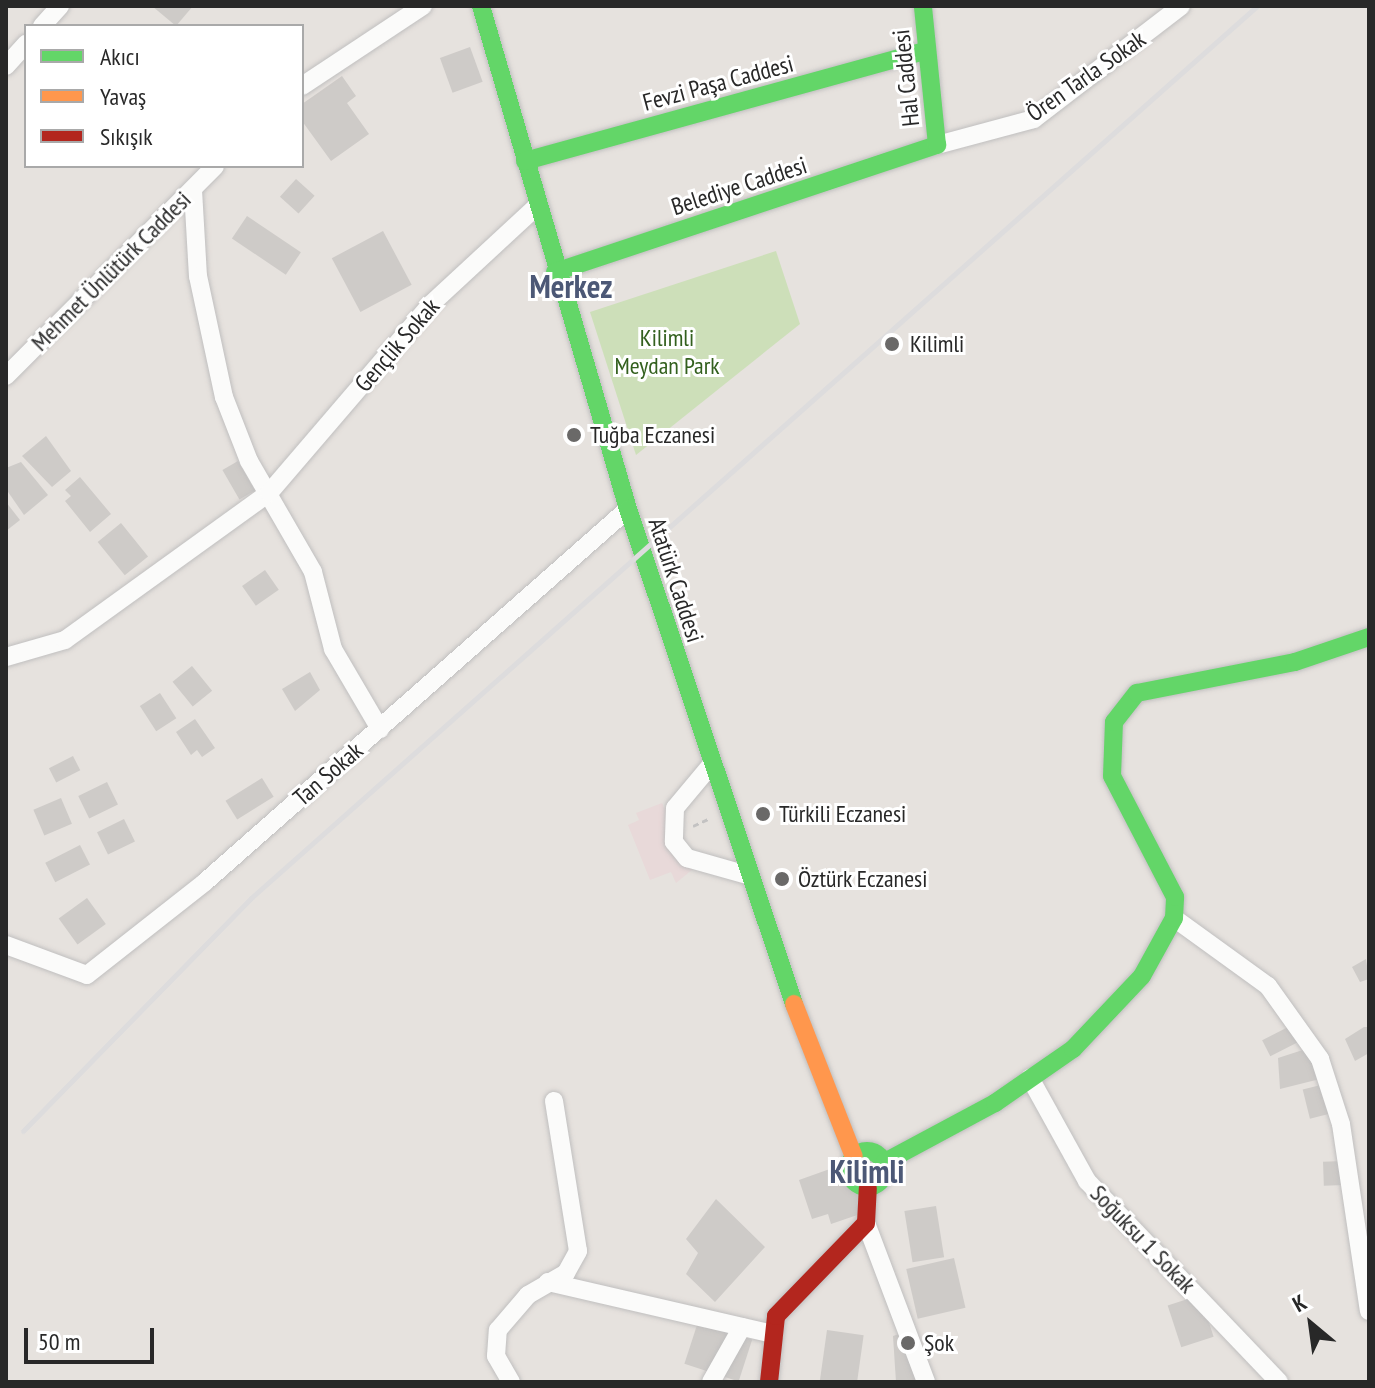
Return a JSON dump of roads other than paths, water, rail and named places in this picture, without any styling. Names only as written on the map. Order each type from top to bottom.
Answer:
[{"type":"main road","name":"Hal Caddesi","points":[[923,6],[923,51],[937,145]]},
{"type":"main road","name":"Atatürk Caddesi","points":[[480,7],[555,272],[711,765],[747,875],[854,1157]]},
{"type":"main road","name":"Fevzi Paşa Caddesi","points":[[525,161],[923,51]]},
{"type":"main road","name":"Belediye Caddesi","points":[[555,272],[937,145]]},
{"type":"main road","points":[[885,1162],[1030,1078],[1073,1049],[1142,976],[1174,918],[1175,897],[1139,838],[1112,776],[1114,722],[1137,693],[1295,662],[1369,637]]},
{"type":"main road","points":[[868,1188],[852,1180],[854,1157],[871,1151],[885,1162]]},
{"type":"main road","points":[[868,1188],[883,1179],[885,1162]]},
{"type":"main road","points":[[769,1382],[774,1334],[785,1302],[866,1223],[868,1188]]},
{"type":"street","points":[[44,24],[60,6]]},
{"type":"street","points":[[304,85],[423,6]]},
{"type":"street","name":"Ören Tarla Sokak","points":[[937,145],[1034,119],[1181,6]]},
{"type":"street","points":[[6,66],[24,46]]},
{"type":"street","name":"Mehmet Ünlütürk Caddesi","points":[[6,376],[213,168]]},
{"type":"street","points":[[193,190],[198,276],[224,397],[249,461],[313,572],[333,649],[380,729]]},
{"type":"street","name":"Gençlik Sokak","points":[[6,657],[65,640],[269,493],[430,305],[536,207]]},
{"type":"street","name":"Tan Sokak","points":[[6,945],[87,975],[380,729],[628,509]]},
{"type":"street","points":[[711,765],[678,800],[673,835],[687,858],[747,875]]},
{"type":"street","points":[[1174,918],[1268,986],[1320,1059],[1341,1124],[1369,1311]]},
{"type":"street","name":"Soğuksu 1 Sokak","points":[[1030,1078],[1087,1181],[1279,1382]]},
{"type":"street","points":[[511,1382],[496,1356],[498,1330],[518,1304],[573,1266],[579,1244],[554,1101]]},
{"type":"street","points":[[866,1223],[926,1382]]},
{"type":"street","points":[[548,1282],[774,1334]]},
{"type":"street","points":[[711,1382],[742,1327]]},
{"type":"railway","points":[[23,1131],[251,898],[1257,6]]},
{"type":"place","name":"Kilimli","points":[[892,344]]},
{"type":"place","name":"Tuğba Eczanesi","points":[[574,435]]},
{"type":"place","name":"Türkili Eczanesi","points":[[763,814]]},
{"type":"place","name":"Öztürk Eczanesi","points":[[782,879]]},
{"type":"place","name":"Şok","points":[[908,1343]]},
{"type":"district","name":"Merkez","points":[[571,286]]},
{"type":"district","name":"Kilimli","points":[[867,1171]]},
{"type":"park label","name":"Kilimli Meydan Park","points":[[667,352]]}]
